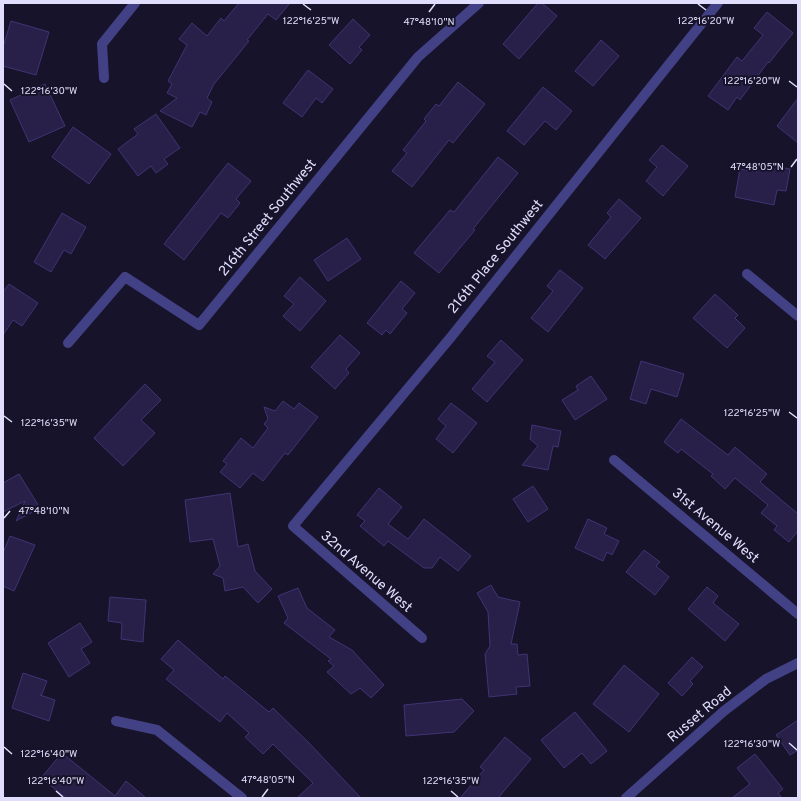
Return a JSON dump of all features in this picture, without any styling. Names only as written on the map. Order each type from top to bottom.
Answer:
[{"type":"street","points":[[104,78],[102,44],[135,3]]},
{"type":"street","name":"216th Street Southwest","points":[[68,343],[125,278],[199,325],[418,57],[479,3]]},
{"type":"street","name":"216th Place Southwest","points":[[293,526],[451,337],[718,3]]},
{"type":"street","points":[[747,274],[798,316]]},
{"type":"street","name":"31st Avenue West","points":[[614,460],[798,614]]},
{"type":"street","name":"32nd Avenue West","points":[[293,526],[422,638]]},
{"type":"street","name":"Russet Road","points":[[626,798],[724,711],[766,679],[798,662]]},
{"type":"street","points":[[116,721],[157,730],[242,798]]},
{"type":"building","points":[[239,3],[290,3],[276,20],[268,14],[247,40],[249,41],[214,84],[207,98],[212,102],[206,115],[200,112],[192,127],[160,111],[177,98],[167,93],[172,84],[168,81],[187,45],[179,39],[192,23],[207,36],[221,18],[224,21]]},
{"type":"building","points":[[538,3],[542,3],[557,16],[519,59],[503,44]]},
{"type":"building","points":[[767,12],[793,33],[769,63],[768,62],[740,100],[737,97],[728,110],[708,96],[737,57],[742,61],[763,35],[754,28]]},
{"type":"building","points":[[353,19],[370,35],[359,47],[362,50],[350,64],[329,45]]},
{"type":"building","points":[[11,21],[49,32],[36,75],[3,66],[3,47]]},
{"type":"building","points":[[601,40],[619,56],[593,86],[575,71]]},
{"type":"building","points":[[308,70],[333,89],[322,103],[316,98],[302,117],[283,103]]},
{"type":"building","points":[[458,82],[485,104],[453,143],[449,140],[412,187],[392,171],[407,153],[403,150],[426,121],[424,119],[436,104],[439,106]]},
{"type":"building","points":[[45,84],[65,126],[29,142],[10,100]]},
{"type":"building","points":[[543,87],[572,111],[556,130],[545,121],[524,145],[507,131]]},
{"type":"building","points":[[798,98],[798,143],[777,126]]},
{"type":"building","points":[[156,114],[180,148],[164,159],[168,164],[156,173],[151,166],[138,176],[118,149],[138,134],[134,129]]},
{"type":"building","points":[[73,127],[111,154],[89,184],[52,157]]},
{"type":"building","points":[[662,145],[688,166],[663,196],[646,181],[657,167],[649,160]]},
{"type":"building","points":[[498,157],[518,173],[473,229],[475,230],[439,273],[414,253],[450,210],[454,212]]},
{"type":"building","points":[[228,163],[251,181],[236,199],[240,203],[228,218],[221,213],[184,260],[164,244]]},
{"type":"building","points":[[758,163],[790,169],[786,191],[777,190],[774,205],[735,197],[740,169],[757,172]]},
{"type":"building","points":[[619,199],[641,218],[605,259],[588,245],[611,217],[607,213]]},
{"type":"building","points":[[62,213],[86,227],[71,254],[64,250],[51,272],[34,262]]},
{"type":"building","points":[[347,238],[361,259],[328,281],[314,260]]},
{"type":"building","points":[[560,270],[583,288],[548,332],[531,318],[553,291],[547,286]]},
{"type":"building","points":[[300,277],[326,301],[300,331],[283,316],[294,304],[284,296]]},
{"type":"building","points":[[401,281],[415,293],[402,309],[407,313],[390,334],[386,330],[382,335],[367,323]]},
{"type":"building","points":[[9,284],[38,303],[22,326],[13,320],[3,335],[3,292]]},
{"type":"building","points":[[715,294],[738,315],[735,318],[745,328],[727,348],[693,318]]},
{"type":"building","points":[[340,335],[360,353],[346,369],[349,373],[335,389],[311,367]]},
{"type":"building","points":[[501,340],[523,360],[487,402],[472,389],[495,362],[487,356]]},
{"type":"building","points":[[641,361],[684,374],[677,397],[651,389],[646,404],[630,399]]},
{"type":"building","points":[[591,376],[607,399],[575,420],[562,400],[578,390],[576,386]]},
{"type":"building","points":[[145,384],[161,400],[141,420],[155,433],[123,466],[94,438]]},
{"type":"building","points":[[283,401],[294,409],[299,403],[318,417],[288,455],[285,453],[263,481],[253,473],[240,488],[220,472],[227,464],[223,461],[241,438],[253,448],[268,428],[264,424],[268,419],[264,407],[275,411]]},
{"type":"building","points":[[451,403],[477,423],[453,453],[436,439],[446,426],[438,419]]},
{"type":"building","points":[[681,419],[728,455],[735,447],[767,474],[760,482],[798,514],[798,531],[789,542],[774,530],[777,526],[761,513],[768,505],[735,478],[725,489],[711,476],[713,474],[681,449],[678,453],[664,442]]},
{"type":"building","points":[[532,425],[561,431],[558,447],[553,446],[548,470],[522,465],[538,446],[530,439]]},
{"type":"building","points":[[19,474],[40,508],[16,521],[25,501],[3,512],[3,483]]},
{"type":"building","points":[[533,486],[548,509],[528,522],[513,499]]},
{"type":"building","points":[[379,488],[402,507],[388,524],[408,539],[424,519],[471,556],[458,571],[440,557],[432,568],[424,568],[388,541],[384,546],[360,526],[365,521],[357,515]]},
{"type":"building","points":[[230,493],[238,547],[248,544],[255,571],[272,589],[258,603],[243,587],[225,591],[223,578],[213,574],[220,566],[213,539],[190,542],[185,500]]},
{"type":"building","points":[[588,519],[607,528],[604,534],[619,541],[612,555],[607,552],[603,561],[575,548]]},
{"type":"building","points":[[10,536],[35,545],[14,591],[3,586],[3,553]]},
{"type":"building","points":[[644,550],[660,562],[656,566],[669,577],[655,595],[626,572]]},
{"type":"building","points":[[491,585],[498,597],[520,602],[511,644],[517,644],[518,655],[527,654],[530,686],[516,687],[517,694],[489,697],[485,654],[490,646],[488,612],[477,593]]},
{"type":"building","points":[[707,587],[718,596],[713,603],[739,624],[725,641],[688,609]]},
{"type":"building","points":[[298,588],[307,608],[335,630],[329,637],[352,650],[384,685],[371,698],[360,688],[351,694],[327,672],[334,666],[328,661],[331,659],[284,623],[288,618],[278,596]]},
{"type":"building","points":[[110,597],[146,600],[143,642],[121,639],[122,623],[108,621]]},
{"type":"building","points":[[80,623],[92,642],[81,649],[90,663],[69,677],[48,643]]},
{"type":"building","points":[[178,640],[223,679],[225,676],[269,712],[273,708],[309,743],[361,798],[297,798],[313,783],[273,744],[263,754],[245,737],[249,733],[227,713],[220,722],[166,679],[174,670],[161,659]]},
{"type":"building","points":[[692,657],[703,667],[690,681],[693,684],[682,696],[668,683]]},
{"type":"building","points":[[624,665],[659,694],[629,732],[593,704]]},
{"type":"building","points":[[23,673],[47,681],[42,694],[40,695],[55,700],[49,721],[12,708]]},
{"type":"building","points":[[462,699],[474,711],[454,732],[406,736],[404,705]]},
{"type":"building","points":[[575,712],[607,751],[591,764],[582,753],[564,768],[541,740]]},
{"type":"building","points":[[798,720],[798,750],[790,755],[776,735]]},
{"type":"building","points":[[505,737],[531,759],[498,798],[460,798],[484,770],[480,767]]},
{"type":"building","points":[[62,753],[115,796],[126,781],[146,798],[66,798],[41,778]]},
{"type":"building","points":[[755,754],[783,789],[778,793],[782,798],[732,798],[750,784],[737,768]]}]
